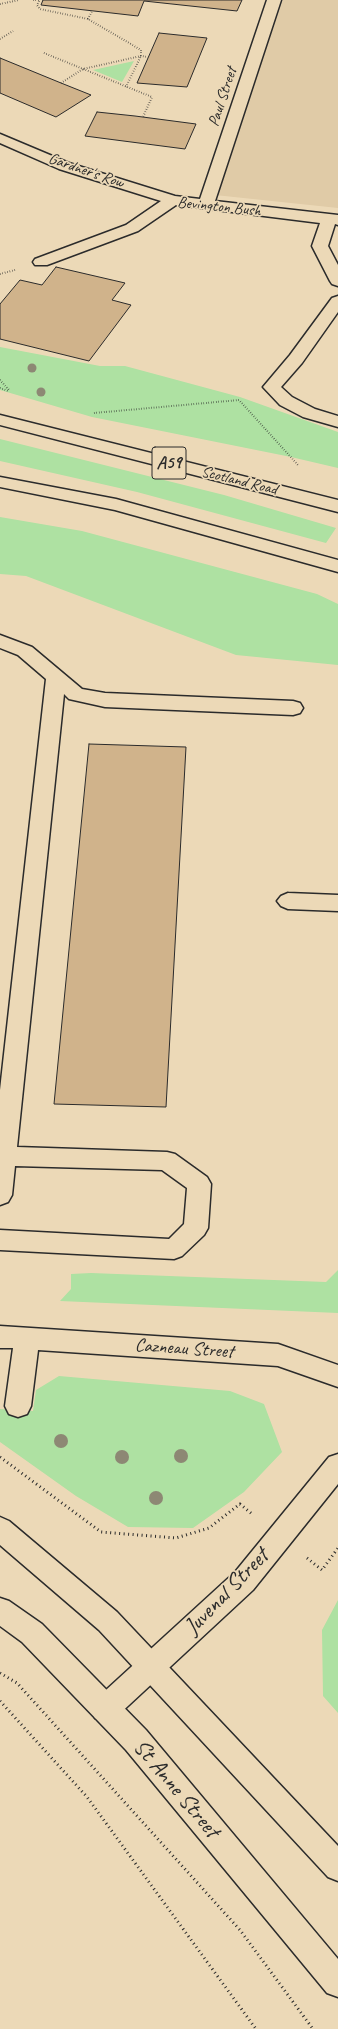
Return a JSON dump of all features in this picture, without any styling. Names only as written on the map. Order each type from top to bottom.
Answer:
[{"type":"main road","name":"Paul Street","points":[[206,205],[274,0]]},
{"type":"main road","name":"Gardner's Row","points":[[0,138],[64,166],[174,200]]},
{"type":"main road","name":"Bevington Bush","points":[[41,262],[132,228],[174,200],[333,220]]},
{"type":"main road","points":[[333,220],[320,246],[338,281]]},
{"type":"main road","points":[[338,301],[296,359],[271,387],[286,402],[309,413],[338,422]]},
{"type":"main road","name":"Scotland Road","points":[[0,420],[338,506]]},
{"type":"main road","points":[[0,482],[116,505],[338,566]]},
{"type":"main road","points":[[0,641],[25,650],[76,694],[105,700],[292,708]]},
{"type":"main road","points":[[0,1195],[56,677]]},
{"type":"main road","points":[[288,901],[338,903]]},
{"type":"main road","points":[[0,1240],[174,1249],[196,1228],[199,1184],[167,1161],[4,1156]]},
{"type":"main road","name":"Cazneau Street","points":[[0,1337],[278,1355],[338,1376]]},
{"type":"main road","points":[[18,1406],[27,1339]]},
{"type":"main road","name":"Juvenal Street","points":[[105,1709],[152,1668],[244,1581],[338,1465]]},
{"type":"main road","points":[[0,1528],[108,1621],[338,1868]]},
{"type":"main road","name":"St Anne Street","points":[[0,1610],[32,1633],[136,1740],[338,1982]]},
{"type":"path","points":[[0,4],[19,0]]},
{"type":"path","points":[[33,0],[39,0],[37,5],[40,9],[88,19],[141,50],[141,56],[126,87]]},
{"type":"path","points":[[88,19],[92,11]]},
{"type":"path","points":[[0,39],[13,31]]},
{"type":"path","points":[[44,53],[152,97],[143,117]]},
{"type":"path","points":[[61,83],[83,69],[141,56],[148,57]]},
{"type":"path","points":[[0,380],[11,391]]},
{"type":"path","points":[[90,414],[239,400],[301,468]]},
{"type":"path","points":[[0,1457],[101,1532],[176,1538],[208,1528],[240,1504],[322,1570],[338,1548]]},
{"type":"path","points":[[0,1673],[17,1683],[240,1930],[313,2029]]},
{"type":"path","points":[[0,1700],[87,1797],[256,2029]]},
{"type":"shaded area","points":[[283,0],[338,0],[338,208],[215,195]]},
{"type":"green space","points":[[134,61],[122,82],[93,70]]},
{"type":"green space","points":[[0,347],[100,366],[125,366],[240,397],[338,432],[338,468],[291,457],[92,417],[0,390]]},
{"type":"green space","points":[[0,439],[224,495],[336,528],[326,543],[137,492],[0,461]]},
{"type":"green space","points":[[0,517],[82,531],[317,594],[338,604],[338,665],[236,655],[26,576],[0,574]]},
{"type":"green space","points":[[338,1270],[338,1313],[60,1301],[71,1289],[71,1274],[91,1273],[326,1282]]},
{"type":"green space","points":[[59,1376],[230,1391],[264,1404],[282,1452],[244,1492],[193,1528],[128,1527],[76,1496],[0,1442],[0,1409],[33,1411],[36,1390]]},
{"type":"green space","points":[[338,1600],[338,1713],[323,1696],[322,1630]]},
{"type":"building","points":[[43,0],[242,0],[237,11],[144,1],[138,16],[41,5]]},
{"type":"building","points":[[159,33],[207,38],[187,87],[137,83]]},
{"type":"building","points":[[0,58],[91,95],[56,117],[0,93]]},
{"type":"building","points":[[97,112],[196,124],[185,149],[85,136]]},
{"type":"building","points":[[56,267],[125,283],[112,300],[131,305],[89,361],[0,339],[0,304],[20,280],[42,285]]},
{"type":"building","points":[[89,744],[186,747],[166,1107],[54,1104]]}]
